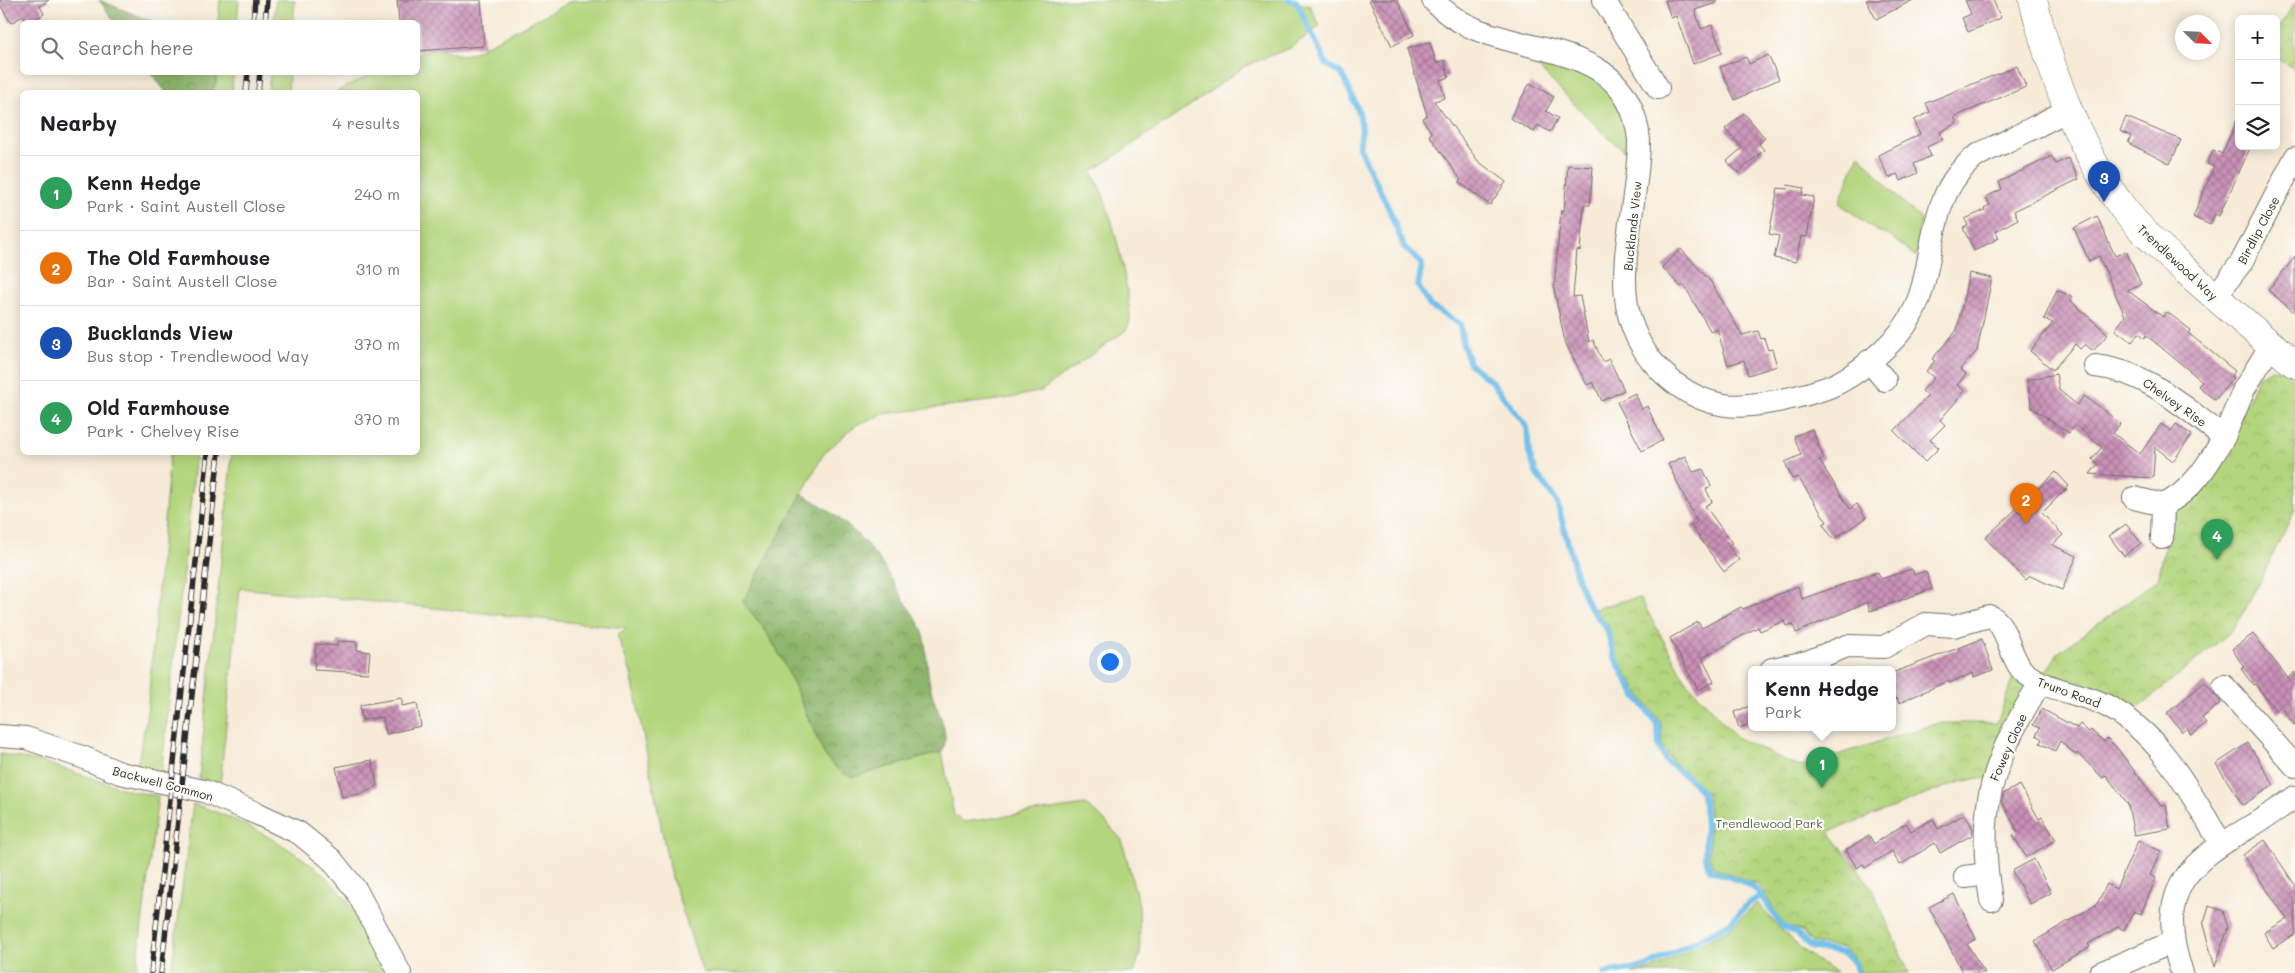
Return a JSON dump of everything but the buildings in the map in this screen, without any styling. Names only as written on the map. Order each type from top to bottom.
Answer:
[{"type":"street","name":"Bucklands View","points":[[1433,0],[1457,21],[1477,31],[1560,54],[1598,68],[1608,76],[1625,97],[1636,123],[1639,142],[1627,254],[1626,287],[1628,313],[1636,336],[1667,377],[1697,395],[1718,404],[1732,406],[1781,400],[1826,388],[1846,378],[1869,361],[1900,332],[1915,308],[1927,274],[1938,212],[1959,173],[1975,157],[2068,110]]},
{"type":"street","points":[[1604,0],[1658,88]]},
{"type":"street","name":"Trendlewood Way","points":[[2033,0],[2049,61],[2068,110],[2105,181],[2123,208],[2147,235],[2215,297],[2295,364]]},
{"type":"street","name":"Birdlip Close","points":[[2215,297],[2241,263],[2295,158]]},
{"type":"street","points":[[2134,498],[2163,505],[2178,497],[2194,482],[2224,437],[2244,389],[2271,345]]},
{"type":"street","points":[[1869,361],[1885,380]]},
{"type":"street","name":"Chelvey Rise","points":[[2094,366],[2124,371],[2144,379],[2224,437]]},
{"type":"street","points":[[2162,538],[2163,505]]},
{"type":"street","name":"Truro Road","points":[[1787,666],[1807,662],[1847,646],[1884,647],[1926,624],[1954,626],[1990,616],[1996,619],[2001,626],[2019,666],[2040,682],[2091,698],[2146,733],[2168,759],[2221,843]]},
{"type":"street","name":"Fowey Close","points":[[1991,900],[1976,876],[1991,783],[2006,745],[2040,682]]},
{"type":"street","points":[[2224,686],[2295,766]]},
{"type":"street","name":"Backwell Common","points":[[0,736],[26,738],[82,757],[120,774],[204,791],[256,812],[299,833],[331,859],[356,890],[400,973]]},
{"type":"street","points":[[2182,973],[2174,942],[2174,910],[2182,882],[2196,864],[2221,843],[2262,820],[2295,797]]},
{"type":"street","points":[[2100,973],[2174,942]]},
{"type":"green space","points":[[99,0],[148,20],[114,20]]},
{"type":"green space","points":[[220,0],[239,0],[237,20],[218,20]]},
{"type":"green space","points":[[276,0],[295,0],[293,20],[274,20]]},
{"type":"green space","points":[[573,0],[1283,0],[1310,6],[1320,26],[1290,48],[1245,66],[1184,110],[1091,172],[1105,200],[1122,263],[1129,301],[1130,318],[1126,330],[1041,391],[1006,399],[883,414],[856,425],[824,453],[743,603],[774,644],[826,757],[846,773],[853,777],[942,752],[954,815],[964,822],[1085,805],[1099,815],[1122,840],[1139,906],[1140,953],[1134,973],[703,973],[670,872],[631,673],[617,635],[627,628],[240,588],[220,785],[199,778],[232,455],[420,455],[420,90],[340,90],[370,75],[420,75],[420,54],[440,50],[460,55],[472,53]]},
{"type":"green space","points":[[2295,3],[2295,69],[2280,60],[2280,25]]},
{"type":"green space","points":[[1533,56],[1564,64],[1581,71],[1604,89],[1617,107],[1626,126],[1628,153],[1607,137],[1534,63]]},
{"type":"green space","points":[[153,75],[216,75],[216,83],[212,90],[164,90]]},
{"type":"green space","points":[[216,75],[233,75],[232,90],[212,90],[216,83]]},
{"type":"green space","points":[[270,75],[289,75],[288,90],[268,90]]},
{"type":"green space","points":[[1859,154],[1896,196],[1921,219],[1916,257],[1887,234],[1877,231],[1839,203]]},
{"type":"green space","points":[[2272,369],[2286,371],[2295,381],[2295,510],[2242,616],[2229,633],[2132,713],[2065,680],[2045,673],[2059,652],[2158,579],[2168,533],[2176,512],[2217,468],[2258,377]]},
{"type":"green space","points":[[170,455],[196,455],[161,775],[137,766],[147,716]]},
{"type":"green space","points":[[802,494],[834,514],[873,551],[919,624],[925,641],[930,686],[944,730],[945,737],[942,752],[853,777],[838,769],[828,760],[824,753],[773,643],[754,615],[742,603]]},
{"type":"green space","name":"Trendlewood Park","points":[[1640,598],[1686,681],[1736,737],[1799,767],[1938,723],[1997,723],[2014,675],[2034,685],[1987,779],[1977,778],[1953,784],[1829,832],[1872,888],[1909,973],[1861,973],[1856,960],[1843,948],[1812,943],[1802,931],[1783,925],[1763,890],[1758,885],[1713,867],[1709,855],[1710,823],[1707,793],[1671,760],[1662,744],[1661,723],[1637,691],[1616,655],[1608,625],[1594,609],[1625,600]]},
{"type":"green space","points":[[0,754],[43,762],[131,791],[158,796],[136,973],[0,973]]},
{"type":"green space","points":[[193,804],[212,810],[254,829],[297,854],[316,868],[332,883],[351,907],[383,973],[171,973]]},
{"type":"green space","points":[[1757,903],[1784,933],[1804,951],[1825,967],[1837,973],[1632,973],[1651,970],[1729,929]]},
{"type":"waterway","points":[[1289,0],[1296,1],[1327,65],[1342,74],[1359,112],[1362,130],[1359,147],[1388,207],[1404,247],[1422,264],[1418,286],[1430,306],[1460,324],[1463,345],[1470,364],[1492,382],[1527,427],[1529,453],[1536,473],[1557,502],[1577,577],[1588,605],[1607,629],[1614,656],[1634,693],[1658,725],[1659,746],[1666,761],[1692,781],[1703,794],[1706,826],[1705,856],[1710,870],[1746,883],[1758,891],[1782,926],[1799,935],[1810,947],[1843,953],[1854,962],[1858,973]]},
{"type":"waterway","points":[[1604,973],[1646,967],[1729,924],[1748,904],[1762,895]]},
{"type":"railway","points":[[253,20],[255,0]]},
{"type":"railway","points":[[265,20],[267,0]]},
{"type":"railway","points":[[246,90],[248,75]]},
{"type":"railway","points":[[258,90],[260,75]]},
{"type":"railway","points":[[151,973],[208,455]]},
{"type":"railway","points":[[161,973],[219,455]]},
{"type":"place","name":"Bucklands View","points":[[2104,202]]},
{"type":"place","name":"The Old Farmhouse","points":[[2026,524]]},
{"type":"place","name":"Old Farmhouse","points":[[2217,560]]},
{"type":"place","name":"Kenn Hedge","points":[[1822,788]]}]
